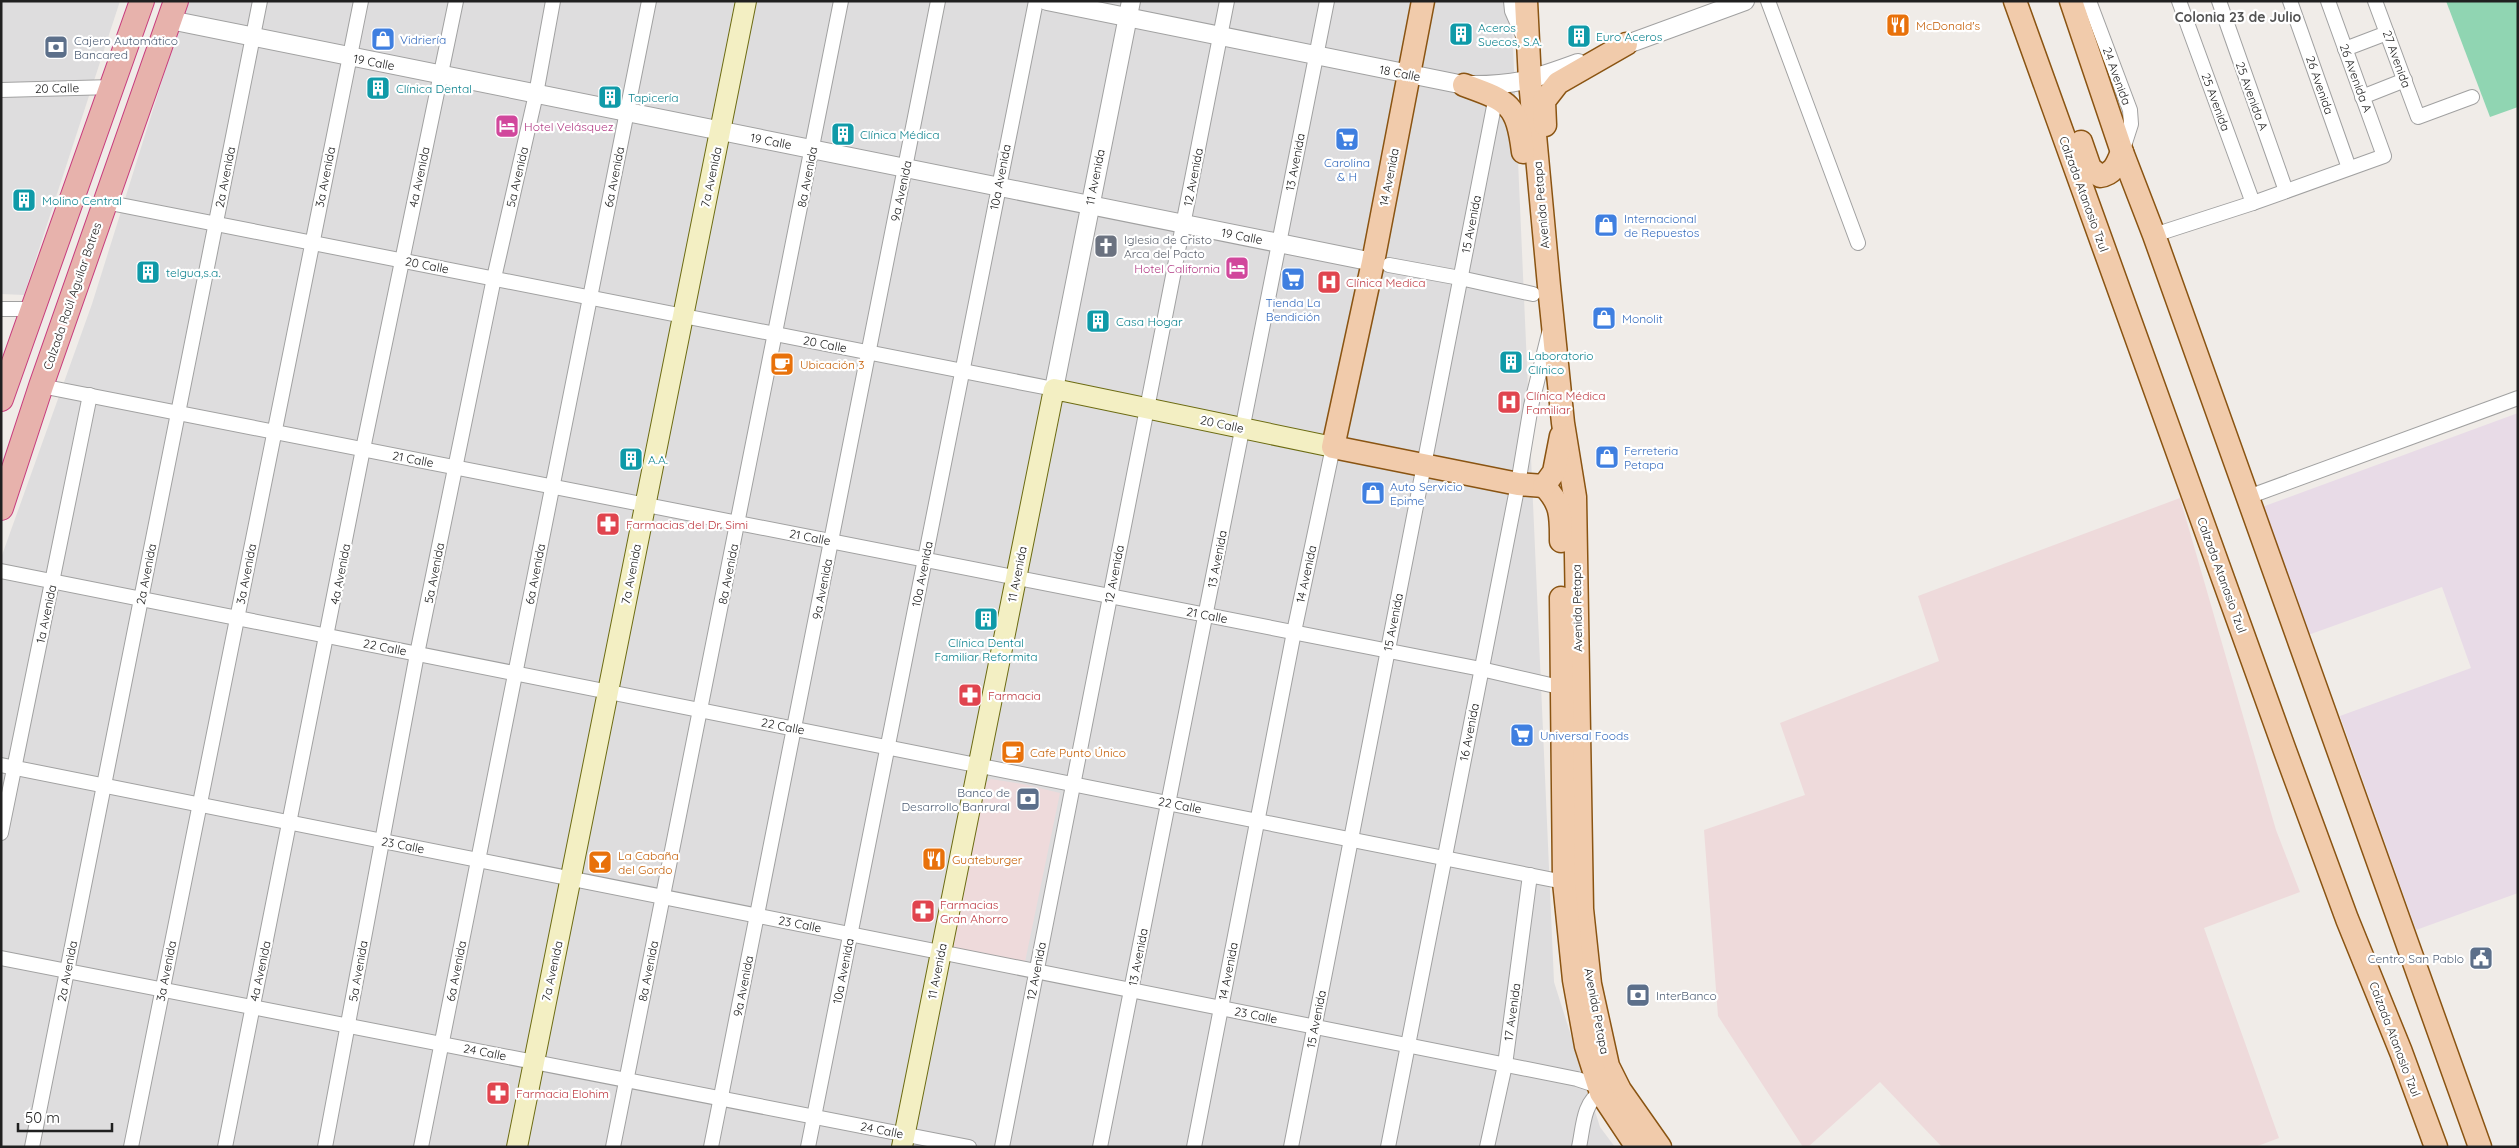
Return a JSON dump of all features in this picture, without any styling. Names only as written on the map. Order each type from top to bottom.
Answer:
[{"type":"highway","points":[[1,400],[142,1]]},
{"type":"highway","name":"Calzada Raúl Aguilar Batres","points":[[1,508],[41,386],[173,11]]},
{"type":"main road","name":"7a Avenida","points":[[517,1147],[746,1]]},
{"type":"main road","name":"14 Avenida","points":[[1334,447],[1380,263],[1408,74],[1423,1]]},
{"type":"main road","name":"Avenida Petapa","points":[[1526,1],[1541,290],[1552,317],[1563,423],[1575,497],[1564,882],[1567,927],[1578,1007],[1586,1046],[1599,1090],[1636,1147]]},
{"type":"main road","name":"Calzada Atanasio Tzul","points":[[2015,1],[2294,776],[2347,919],[2402,1052],[2436,1147]]},
{"type":"main road","points":[[2070,1],[2122,152],[2154,235],[2480,1147]]},
{"type":"main road","points":[[2029,40],[2060,81],[2090,168],[2095,174],[2108,175],[2114,170],[2122,152]]},
{"type":"main road","points":[[1541,290],[1556,267],[1558,251],[1544,101],[1558,83],[1626,44]]},
{"type":"main road","points":[[1464,85],[1496,96],[1514,111],[1519,126],[1541,290]]},
{"type":"main road","name":"20 Calle","points":[[1054,388],[1518,484],[1544,486]]},
{"type":"main road","name":"11 Avenida","points":[[904,1140],[1054,388]]},
{"type":"main road","points":[[1544,486],[1554,472],[1563,423]]},
{"type":"main road","name":"Avenida Petapa","points":[[1544,486],[1556,501],[1561,516],[1582,909],[1590,984],[1608,1066],[1620,1090],[1660,1147]]},
{"type":"street","name":"2a Avenida","points":[[32,1147],[260,1]]},
{"type":"street","name":"3a Avenida","points":[[131,1147],[360,1]]},
{"type":"street","name":"4a Avenida","points":[[225,1147],[402,260],[456,1]]},
{"type":"street","name":"5a Avenida","points":[[325,1147],[381,840],[418,654],[494,278],[536,94],[553,1]]},
{"type":"street","name":"6a Avenida","points":[[421,1147],[649,1]]},
{"type":"street","name":"8a Avenida","points":[[613,1147],[842,1]]},
{"type":"street","name":"9a Avenida","points":[[711,1147],[938,1]]},
{"type":"street","name":"10a Avenida","points":[[808,1147],[886,747],[1036,1]]},
{"type":"street","name":"18 Calle","points":[[1047,1],[1129,9],[1220,36],[1316,56],[1464,85],[1499,86],[1530,81],[1745,1]]},
{"type":"street","name":"12 Avenida","points":[[1002,1147],[1227,1]]},
{"type":"street","name":"13 Avenida","points":[[1100,1147],[1327,1]]},
{"type":"street","name":"Avenida Petapa","points":[[1511,1],[1512,11],[1529,53]]},
{"type":"street","points":[[1768,1],[1858,243]]},
{"type":"street","name":"24 Avenida","points":[[2089,1],[2130,110],[2131,124],[2122,152]]},
{"type":"street","name":"25 Avenida","points":[[2179,1],[2253,203]]},
{"type":"street","name":"25 Avenida A","points":[[2219,1],[2286,191]]},
{"type":"street","name":"26 Avenida","points":[[2290,1],[2349,168]]},
{"type":"street","name":"26 Avenida A","points":[[2328,1],[2384,156],[2349,168]]},
{"type":"street","name":"27 Avenida","points":[[2375,1],[2418,117],[2472,97]]},
{"type":"street","name":"11 Avenida","points":[[1054,388],[1129,9]]},
{"type":"street","name":"19 Calle","points":[[173,11],[253,37],[349,57],[1380,263],[1460,278],[1541,290]]},
{"type":"street","points":[[2345,49],[2387,33]]},
{"type":"street","points":[[2362,97],[2404,80]]},
{"type":"street","name":"20 Calle","points":[[1,90],[112,87]]},
{"type":"street","name":"15 Avenida","points":[[1291,1147],[1496,96]]},
{"type":"street","points":[[2154,235],[2253,203],[2349,168]]},
{"type":"street","name":"20 Calle","points":[[105,202],[1054,388]]},
{"type":"street","points":[[1,308],[33,309]]},
{"type":"street","name":"16 Avenida","points":[[1388,1147],[1518,484],[1531,406],[1552,317]]},
{"type":"street","name":"21 Calle","points":[[41,386],[1388,650],[1570,689]]},
{"type":"street","name":"1a Avenida","points":[[1,833],[8,766],[52,581],[90,395]]},
{"type":"street","points":[[2248,497],[2518,398]]},
{"type":"street","name":"14 Avenida","points":[[1194,1147],[1256,821],[1334,447]]},
{"type":"street","name":"22 Calle","points":[[1,571],[1564,882]]},
{"type":"street","name":"23 Calle","points":[[8,766],[1408,1046],[1577,1078],[1599,1090]]},
{"type":"street","name":"17 Avenida","points":[[1488,1147],[1505,1065],[1530,875]]},
{"type":"street","name":"24 Calle","points":[[1,958],[814,1116],[904,1140],[969,1147]]},
{"type":"street","points":[[1579,1147],[1587,1109],[1599,1090]]},
{"type":"street","points":[[2469,1112],[2492,1147]]},
{"type":"shaded area","points":[[1,1],[120,1],[24,295],[1,294]]},
{"type":"shaded area","points":[[187,1],[1511,1],[1554,982],[1600,1127],[1615,1147],[1,1147],[1,558],[92,304]]},
{"type":"shaded area","points":[[2518,413],[2518,893],[2416,930],[2340,716],[2471,668],[2442,587],[2308,635],[2262,507]]},
{"type":"shaded area","points":[[2180,498],[2276,830],[2300,892],[2204,928],[2279,1138],[2255,1147],[1942,1147],[1880,1082],[1808,1147],[1803,1147],[1718,1016],[1704,830],[1805,795],[1780,723],[1939,661],[1918,596]]},
{"type":"shaded area","points":[[991,779],[1060,793],[1025,962],[947,948],[981,786]]},
{"type":"green space","points":[[2446,1],[2518,1],[2518,107],[2490,117]]},
{"type":"place","name":"McDonald's","points":[[1898,25]]},
{"type":"place","name":"Aceros Suecos, S.A.","points":[[1461,34]]},
{"type":"place","name":"Euro Aceros","points":[[1579,36]]},
{"type":"place","name":"Vidriería","points":[[383,39]]},
{"type":"place","name":"Cajero Automático Bancared","points":[[56,47]]},
{"type":"place","name":"Clínica Dental","points":[[378,88]]},
{"type":"place","name":"Tapicería","points":[[610,97]]},
{"type":"place","name":"Hotel Velásquez","points":[[507,126]]},
{"type":"place","name":"Clínica Médica","points":[[843,134]]},
{"type":"place","name":"Carolina & H","points":[[1347,139]]},
{"type":"place","name":"Molino Central","points":[[24,200]]},
{"type":"place","name":"Internacional de Repuestos","points":[[1606,225]]},
{"type":"place","name":"Iglesia de Cristo Arca del Pacto","points":[[1106,246]]},
{"type":"place","name":"Hotel California","points":[[1237,268]]},
{"type":"place","name":"telgua,s.a.","points":[[148,272]]},
{"type":"place","name":"Tienda La Bendición","points":[[1293,279]]},
{"type":"place","name":"Clínica Medica","points":[[1329,282]]},
{"type":"place","name":"Monolit","points":[[1604,318]]},
{"type":"place","name":"Casa Hogar","points":[[1098,321]]},
{"type":"place","name":"Laboratorio Clínico","points":[[1511,362]]},
{"type":"place","name":"Ubicación 3","points":[[782,364]]},
{"type":"place","name":"Clínica Médica Familiar","points":[[1509,402]]},
{"type":"place","name":"Ferreteria Petapa","points":[[1607,457]]},
{"type":"place","name":"A.A.","points":[[631,459]]},
{"type":"place","name":"Auto Servicio Epime","points":[[1373,493]]},
{"type":"place","name":"Farmacias del Dr. Simi","points":[[608,524]]},
{"type":"place","name":"Clínica Dental Familiar Reformita","points":[[986,619]]},
{"type":"place","name":"Farmacia","points":[[970,695]]},
{"type":"place","name":"Universal Foods","points":[[1522,735]]},
{"type":"place","name":"Cafe Punto Único","points":[[1013,752]]},
{"type":"place","name":"Banco de Desarrollo Banrural","points":[[1028,799]]},
{"type":"place","name":"Guateburger","points":[[934,859]]},
{"type":"place","name":"La Cabaña del Gordo","points":[[600,862]]},
{"type":"place","name":"Farmacias Gran Ahorro","points":[[923,911]]},
{"type":"place","name":"Centro San Pablo","points":[[2481,958]]},
{"type":"place","name":"InterBanco","points":[[1638,995]]},
{"type":"place","name":"Farmacia Elohim","points":[[498,1093]]},
{"type":"district","name":"Colonia 23 de Julio","points":[[2238,17]]}]
